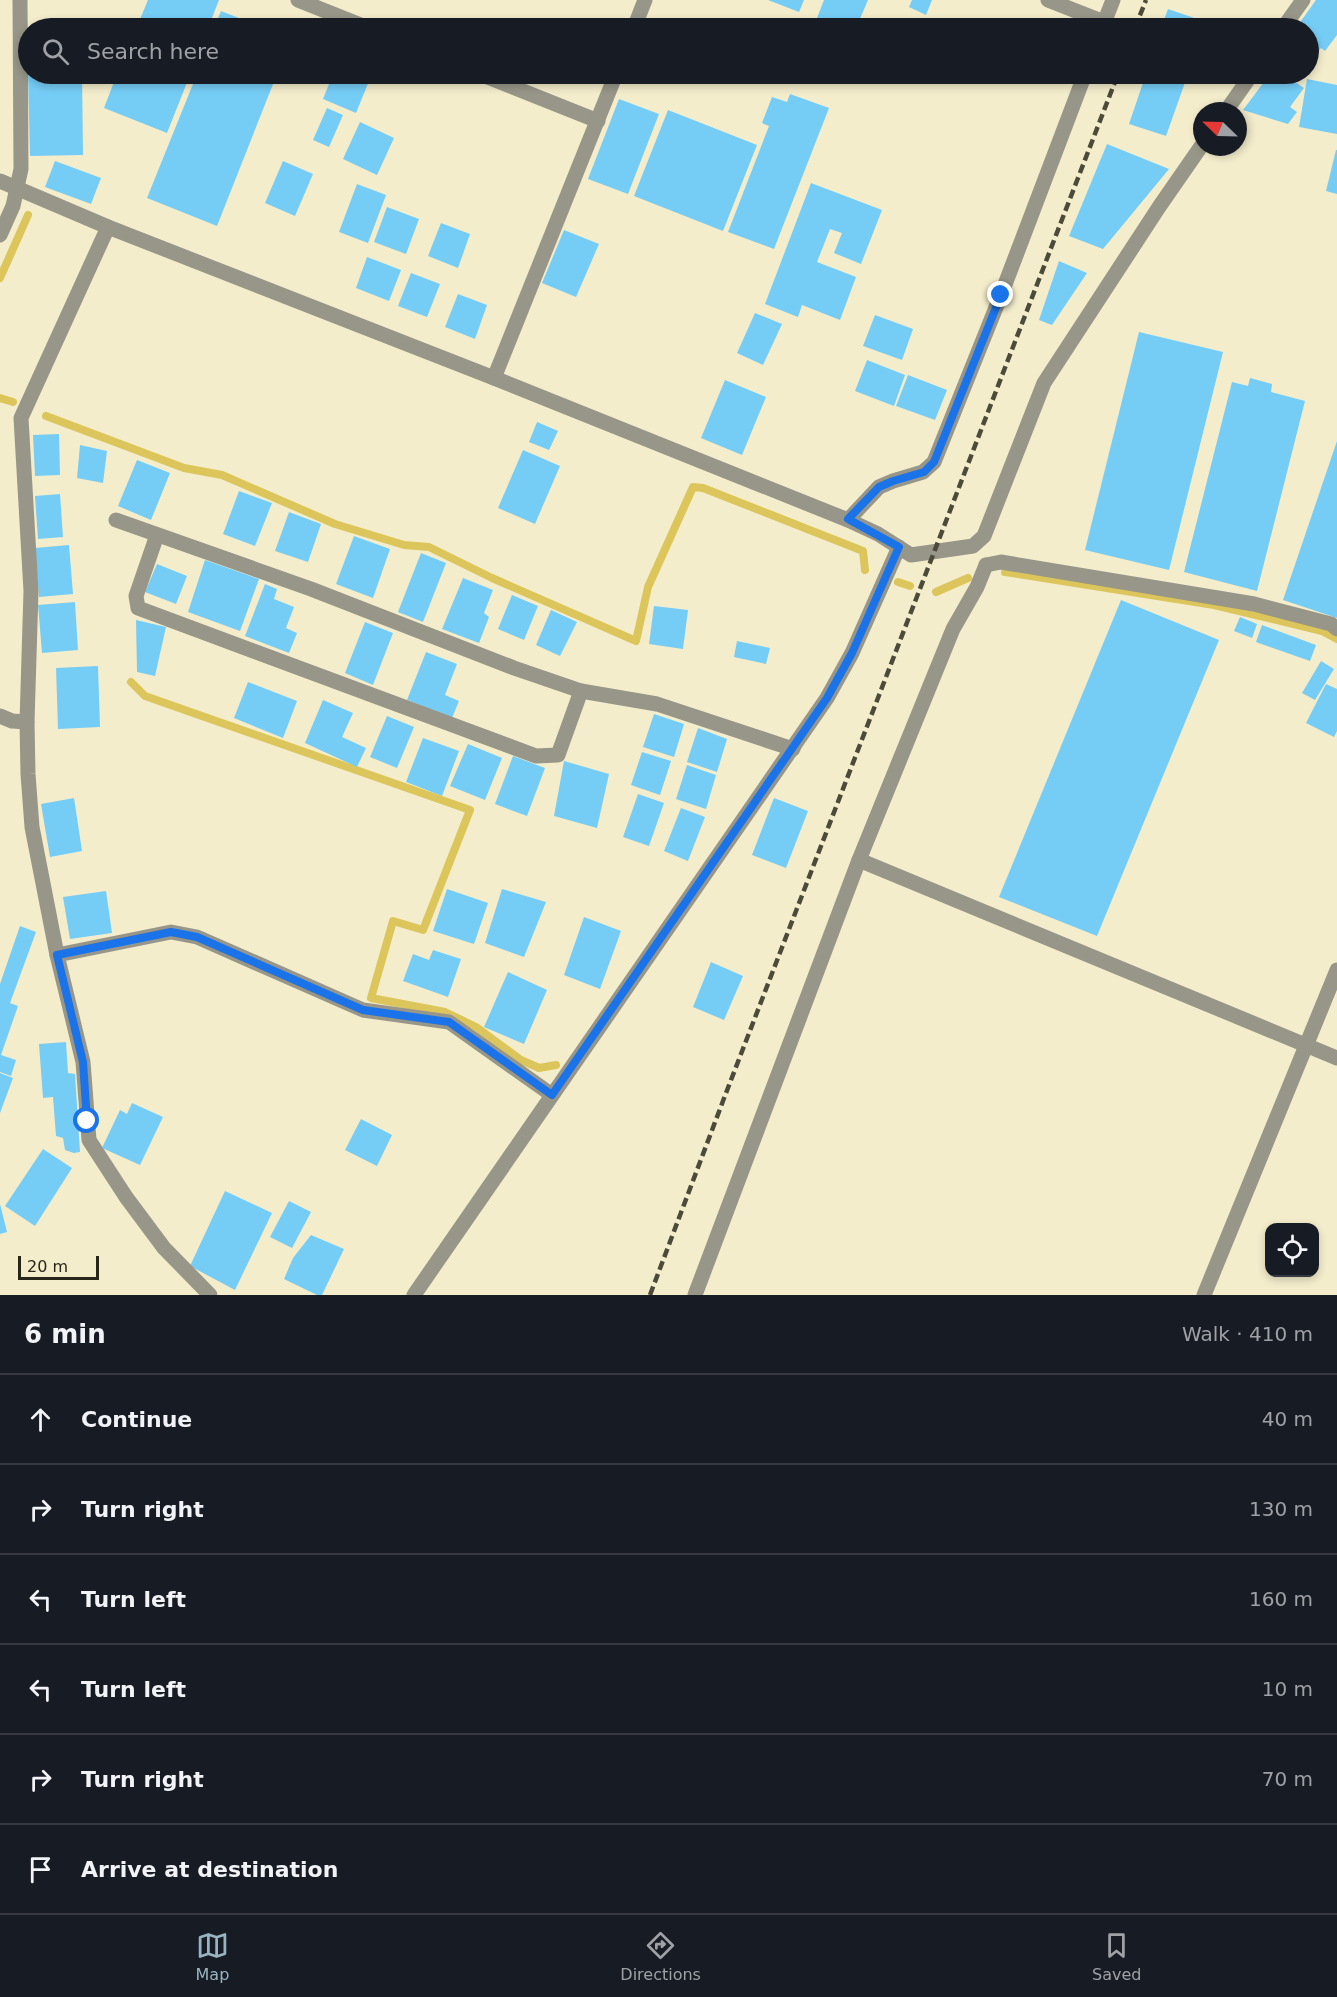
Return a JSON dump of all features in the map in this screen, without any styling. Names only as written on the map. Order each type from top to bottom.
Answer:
[{"type":"street","points":[[20,0],[20,18]]},
{"type":"street","points":[[298,0],[343,18]]},
{"type":"street","points":[[638,18],[645,0]]},
{"type":"street","points":[[1048,0],[1088,18]]},
{"type":"street","points":[[1106,18],[1113,0]]},
{"type":"street","points":[[1290,18],[1303,0]]},
{"type":"street","points":[[0,235],[13,206],[21,169],[20,84]]},
{"type":"street","points":[[505,84],[598,121]]},
{"type":"street","points":[[494,378],[612,84]]},
{"type":"street","points":[[848,519],[879,487],[924,472],[934,462],[1001,295],[1081,84]]},
{"type":"street","points":[[1232,102],[1245,84]]},
{"type":"street","points":[[0,181],[108,227],[848,519],[911,555],[973,546],[984,536],[1044,383],[1194,156]]},
{"type":"street","points":[[108,227],[21,418],[31,591],[27,722],[32,827],[57,955],[83,1062],[89,1140],[126,1197],[164,1248],[210,1295]]},
{"type":"street","points":[[116,520],[311,589],[514,668],[581,691],[657,704],[793,749]]},
{"type":"street","points":[[157,535],[136,596],[138,608],[525,752],[536,756],[558,755],[581,691]]},
{"type":"street","points":[[973,546],[986,565]]},
{"type":"street","points":[[414,1295],[827,698],[852,653],[899,547]]},
{"type":"street","points":[[986,565],[1002,562],[1254,604],[1331,624],[1337,628]]},
{"type":"street","points":[[695,1295],[859,860],[953,629],[977,587],[986,565]]},
{"type":"street","points":[[0,716],[12,721],[27,722]]},
{"type":"street","points":[[859,860],[1337,1058]]},
{"type":"street","points":[[57,955],[171,932],[197,937],[363,1010],[449,1022],[552,1095]]},
{"type":"street","points":[[1204,1295],[1337,970]]},
{"type":"building","points":[[148,0],[219,0],[212,18],[140,18]]},
{"type":"building","points":[[768,0],[804,0],[799,12]]},
{"type":"building","points":[[824,0],[868,0],[860,18],[817,18]]},
{"type":"building","points":[[912,0],[932,0],[926,15],[909,7]]},
{"type":"building","points":[[1316,0],[1337,0],[1337,35],[1325,51],[1321,48],[1319,50],[1319,18],[1303,18]]},
{"type":"building","points":[[1168,9],[1194,18],[1165,18]]},
{"type":"building","points":[[221,11],[239,18],[218,18]]},
{"type":"building","points":[[1319,81],[1337,85],[1337,134],[1299,127],[1306,84],[1319,84]]},
{"type":"building","points":[[28,84],[82,84],[83,155],[30,156]]},
{"type":"building","points":[[113,84],[186,84],[167,133],[104,108]]},
{"type":"building","points":[[193,84],[273,84],[217,226],[147,198]]},
{"type":"building","points":[[329,84],[368,84],[356,113],[323,99]]},
{"type":"building","points":[[1143,84],[1184,84],[1166,136],[1129,124]]},
{"type":"building","points":[[1262,84],[1298,84],[1304,88],[1290,107],[1297,112],[1288,124],[1247,111],[1247,105]]},
{"type":"building","points":[[790,94],[829,108],[774,249],[728,232],[769,126],[762,123],[772,97],[787,102]]},
{"type":"building","points":[[619,99],[659,114],[628,194],[588,179]]},
{"type":"building","points":[[327,108],[343,115],[329,147],[313,140]]},
{"type":"building","points":[[668,110],[757,145],[723,231],[634,196]]},
{"type":"building","points":[[360,122],[394,138],[377,175],[343,159]]},
{"type":"building","points":[[1107,144],[1169,169],[1103,249],[1069,236]]},
{"type":"building","points":[[1337,150],[1337,194],[1326,191]]},
{"type":"building","points":[[55,161],[101,178],[91,204],[45,187]]},
{"type":"building","points":[[283,161],[313,174],[295,216],[265,203]]},
{"type":"building","points":[[811,183],[882,210],[861,264],[834,253],[842,233],[830,229],[817,262],[856,277],[840,320],[802,305],[798,317],[765,304]]},
{"type":"building","points":[[357,184],[386,195],[368,243],[339,232]]},
{"type":"building","points":[[387,207],[419,219],[406,254],[374,242]]},
{"type":"building","points":[[441,223],[470,234],[458,268],[428,256]]},
{"type":"building","points":[[564,230],[599,244],[576,297],[542,283]]},
{"type":"building","points":[[367,257],[401,270],[389,301],[356,288]]},
{"type":"building","points":[[1059,261],[1087,273],[1052,325],[1039,320]]},
{"type":"building","points":[[411,273],[440,284],[427,317],[398,306]]},
{"type":"building","points":[[458,294],[487,305],[475,339],[445,327]]},
{"type":"building","points":[[755,313],[782,324],[763,365],[737,353]]},
{"type":"building","points":[[875,315],[913,329],[902,360],[863,346]]},
{"type":"building","points":[[1139,332],[1223,352],[1169,570],[1085,550]]},
{"type":"building","points":[[867,360],[905,375],[894,406],[855,391]]},
{"type":"building","points":[[908,375],[947,390],[935,420],[896,406]]},
{"type":"building","points":[[1250,378],[1272,384],[1271,392],[1305,401],[1257,591],[1184,572],[1232,382],[1248,386]]},
{"type":"building","points":[[725,380],[766,397],[742,455],[701,438]]},
{"type":"building","points":[[537,422],[558,431],[549,450],[529,442]]},
{"type":"building","points":[[59,434],[60,475],[35,476],[33,435]]},
{"type":"building","points":[[1337,441],[1337,618],[1283,600]]},
{"type":"building","points":[[80,445],[107,451],[103,483],[77,478]]},
{"type":"building","points":[[523,450],[560,466],[535,524],[498,508]]},
{"type":"building","points":[[137,460],[170,473],[151,520],[118,506]]},
{"type":"building","points":[[239,491],[272,503],[255,546],[223,534]]},
{"type":"building","points":[[60,494],[63,537],[38,539],[35,496]]},
{"type":"building","points":[[289,512],[321,524],[308,562],[275,551]]},
{"type":"building","points":[[354,536],[390,549],[373,598],[336,584]]},
{"type":"building","points":[[69,545],[73,594],[39,597],[35,548]]},
{"type":"building","points":[[421,553],[446,563],[423,622],[398,612]]},
{"type":"building","points":[[205,560],[259,579],[240,631],[188,612]]},
{"type":"building","points":[[157,564],[187,576],[176,604],[145,592]]},
{"type":"building","points":[[463,578],[493,590],[484,613],[489,617],[479,643],[442,629]]},
{"type":"building","points":[[265,584],[277,589],[274,599],[294,607],[286,628],[297,633],[289,653],[245,636]]},
{"type":"building","points":[[512,595],[538,606],[524,640],[498,629]]},
{"type":"building","points":[[1121,600],[1219,640],[1097,936],[999,897]]},
{"type":"building","points":[[75,602],[78,650],[42,653],[38,605]]},
{"type":"building","points":[[654,606],[688,610],[683,649],[649,644]]},
{"type":"building","points":[[551,610],[577,622],[560,656],[536,645]]},
{"type":"building","points":[[1240,617],[1257,624],[1252,638],[1234,631]]},
{"type":"building","points":[[136,620],[166,627],[155,676],[137,672]]},
{"type":"building","points":[[365,622],[393,633],[373,685],[345,673]]},
{"type":"building","points":[[1262,625],[1316,645],[1310,661],[1256,642]]},
{"type":"building","points":[[737,641],[770,648],[766,664],[734,657]]},
{"type":"building","points":[[426,652],[457,664],[445,695],[459,701],[452,718],[407,700]]},
{"type":"building","points":[[1321,661],[1334,669],[1315,700],[1302,693]]},
{"type":"building","points":[[98,666],[100,727],[58,729],[56,668]]},
{"type":"building","points":[[248,682],[297,701],[283,738],[234,718]]},
{"type":"building","points":[[1326,684],[1337,689],[1337,731],[1334,737],[1306,723]]},
{"type":"building","points":[[323,700],[353,713],[342,737],[366,748],[357,767],[305,743]]},
{"type":"building","points":[[654,714],[684,724],[674,757],[643,747]]},
{"type":"building","points":[[387,716],[414,727],[397,768],[370,757]]},
{"type":"building","points":[[698,728],[727,739],[717,772],[687,762]]},
{"type":"building","points":[[423,738],[459,751],[442,796],[406,782]]},
{"type":"building","points":[[468,744],[502,758],[485,800],[450,786]]},
{"type":"building","points":[[642,752],[671,761],[660,795],[631,785]]},
{"type":"building","points":[[513,756],[545,768],[527,816],[495,804]]},
{"type":"building","points":[[564,761],[609,774],[597,828],[554,816]]},
{"type":"building","points":[[687,765],[716,775],[706,809],[676,799]]},
{"type":"building","points":[[638,794],[664,803],[649,846],[623,837]]},
{"type":"building","points":[[74,798],[82,851],[50,857],[41,804]]},
{"type":"building","points":[[774,798],[808,811],[786,868],[752,855]]},
{"type":"building","points":[[681,808],[705,817],[688,861],[664,851]]},
{"type":"building","points":[[447,889],[488,903],[474,944],[433,931]]},
{"type":"building","points":[[502,889],[546,902],[524,957],[485,943]]},
{"type":"building","points":[[106,891],[112,933],[70,939],[63,897]]},
{"type":"building","points":[[584,917],[621,931],[600,989],[564,975]]},
{"type":"building","points":[[20,926],[36,932],[10,1003],[18,1006],[1,1055],[16,1060],[11,1076],[0,1072],[0,984]]},
{"type":"building","points":[[433,950],[461,959],[448,997],[403,981],[413,954],[429,960]]},
{"type":"building","points":[[711,962],[743,976],[724,1020],[693,1007]]},
{"type":"building","points":[[508,972],[547,990],[524,1044],[484,1027]]},
{"type":"building","points":[[66,1042],[68,1073],[75,1074],[80,1152],[74,1153],[65,1150],[63,1138],[56,1136],[53,1097],[43,1098],[39,1044]]},
{"type":"building","points":[[0,1073],[13,1078],[0,1113]]},
{"type":"building","points":[[132,1103],[163,1117],[140,1165],[102,1148],[120,1110],[127,1114]]},
{"type":"building","points":[[361,1119],[392,1135],[377,1166],[345,1150]]},
{"type":"building","points":[[43,1149],[72,1168],[35,1226],[5,1206]]},
{"type":"building","points":[[225,1191],[272,1213],[235,1290],[190,1266]]},
{"type":"building","points":[[289,1201],[311,1212],[292,1248],[270,1237]]},
{"type":"building","points":[[0,1204],[7,1232],[0,1234]]},
{"type":"building","points":[[311,1235],[344,1249],[322,1295],[317,1295],[284,1279],[293,1258]]},
{"type":"waterway","points":[[0,278],[28,215]]},
{"type":"waterway","points":[[0,398],[13,402]]},
{"type":"waterway","points":[[46,416],[184,468],[222,475],[335,524],[404,545],[429,547],[492,578],[636,641],[648,587],[693,487],[703,488],[863,551],[865,570]]},
{"type":"waterway","points":[[1005,572],[1214,605],[1322,631],[1337,639]]},
{"type":"waterway","points":[[936,592],[968,578]]},
{"type":"waterway","points":[[898,582],[910,586]]},
{"type":"waterway","points":[[131,682],[145,696],[470,810],[423,930],[393,921],[371,998],[445,1012],[476,1027],[521,1060],[539,1068],[556,1065]]},
{"type":"railway","points":[[1139,18],[1146,0]]},
{"type":"railway","points":[[650,1295],[1114,84]]},
{"type":"route","points":[[87,1121],[83,1062],[57,955],[171,932],[197,937],[363,1010],[449,1022],[552,1095],[827,698],[852,653],[899,547],[848,519],[879,487],[924,472],[934,462],[1001,295]]}]
